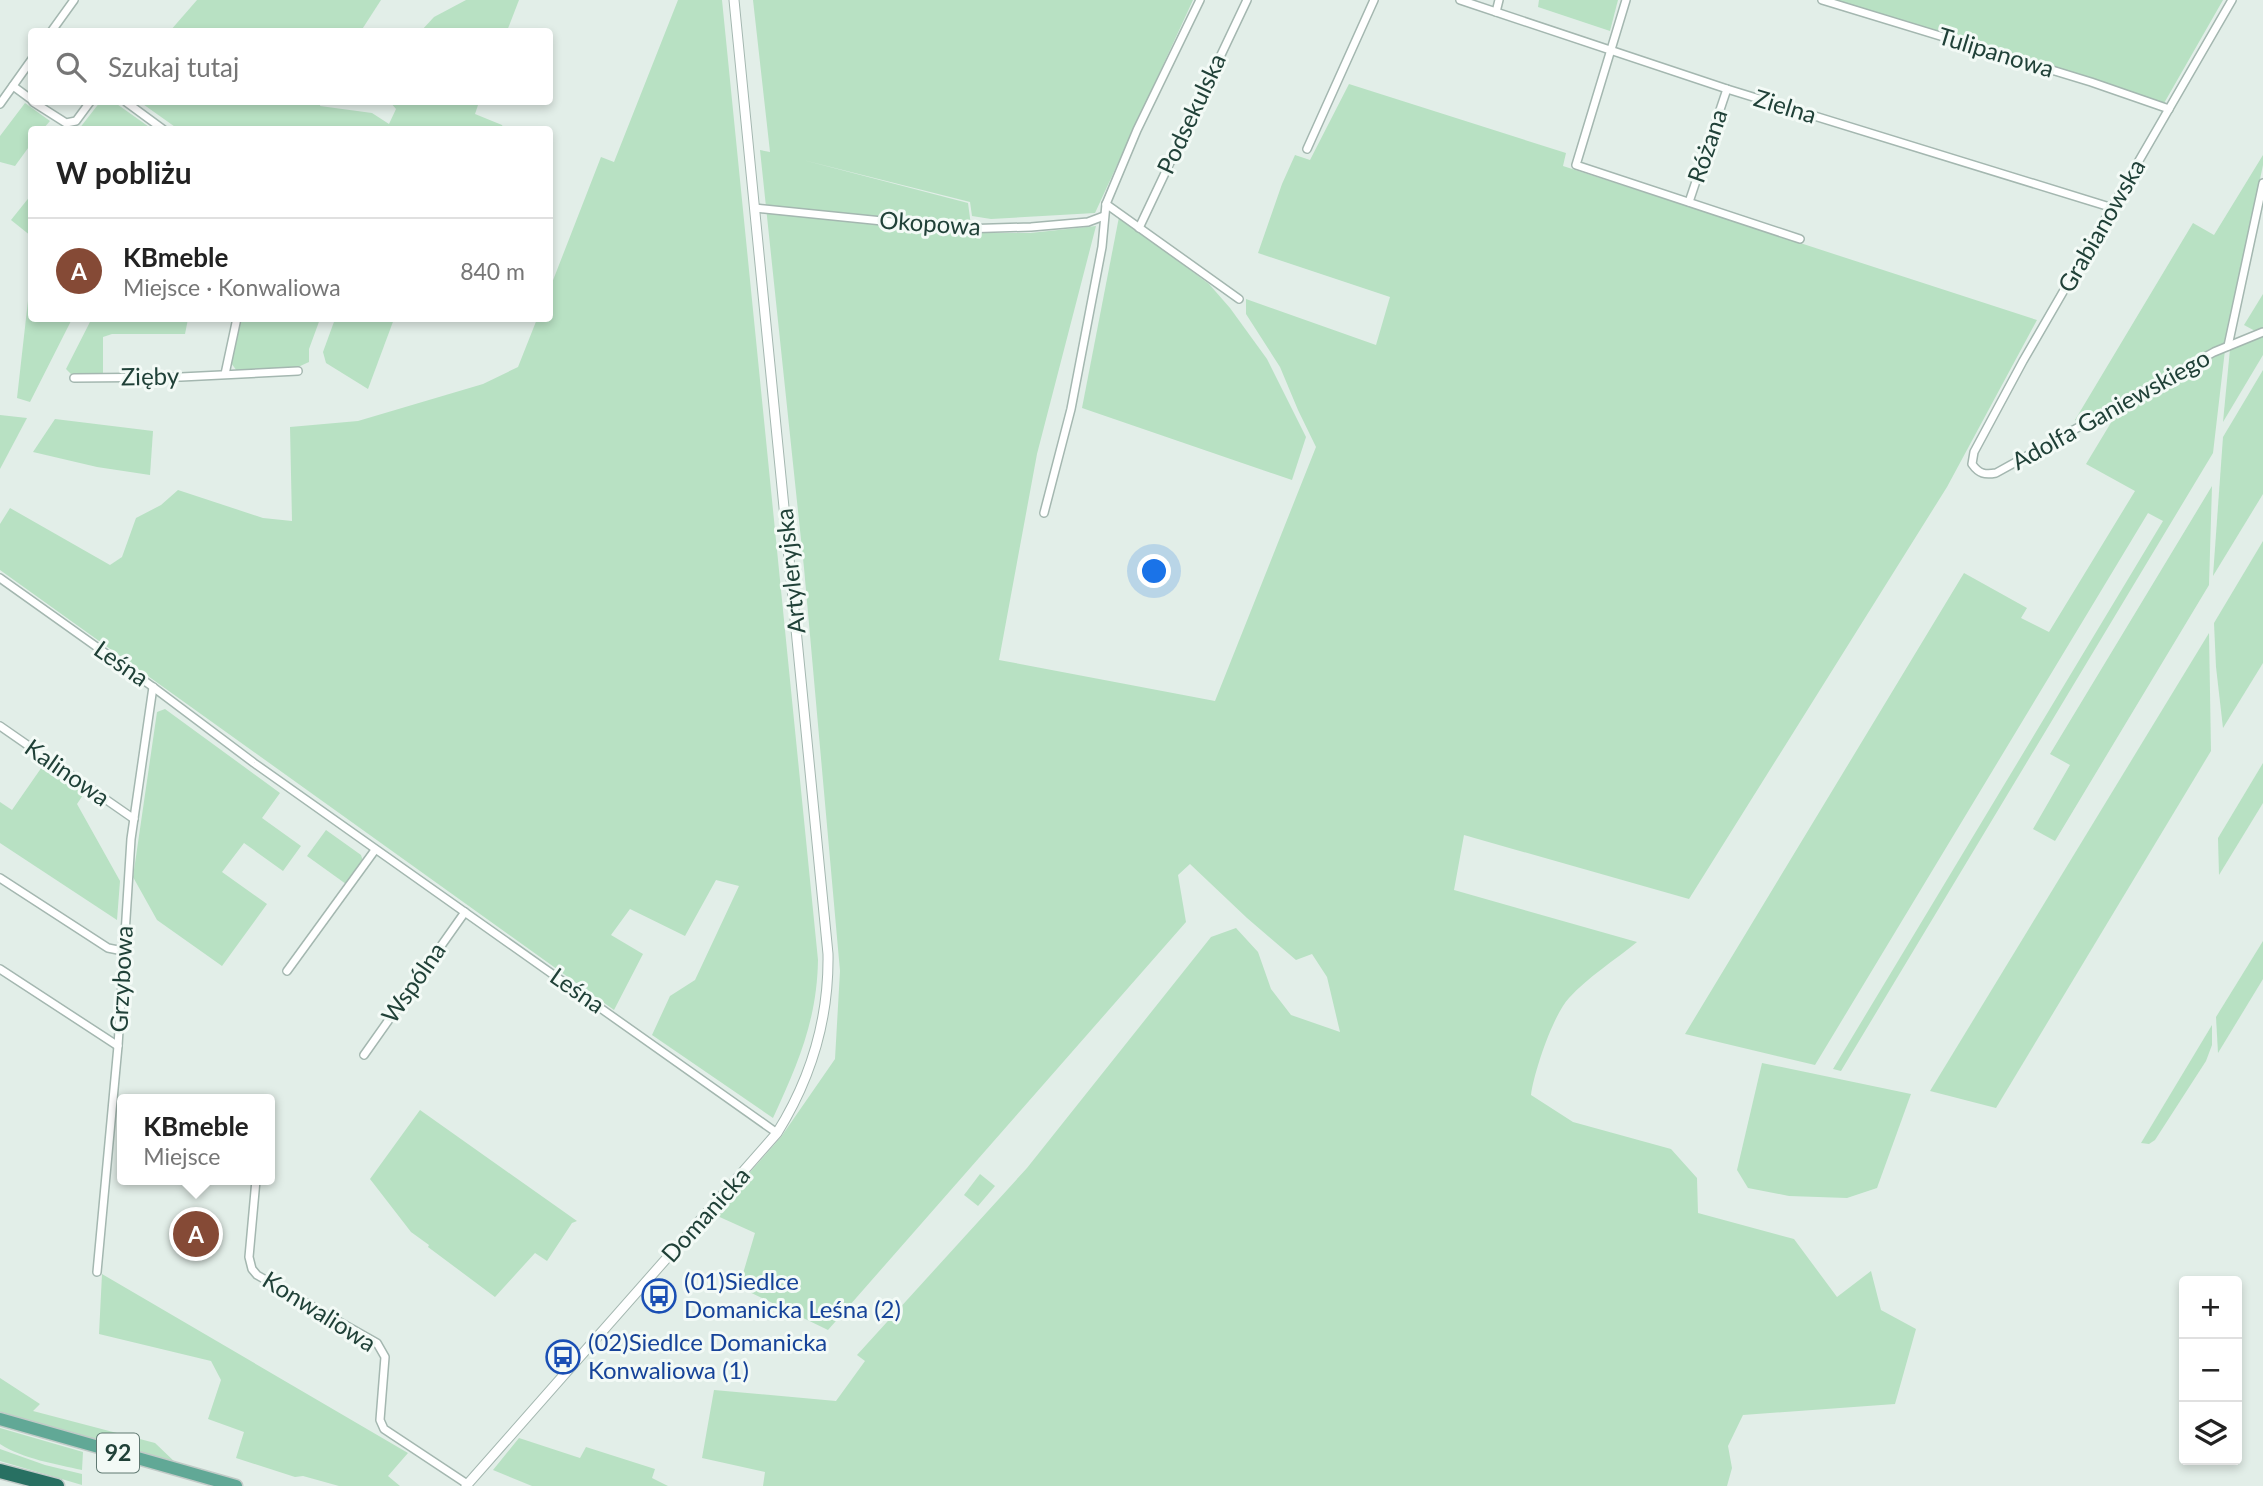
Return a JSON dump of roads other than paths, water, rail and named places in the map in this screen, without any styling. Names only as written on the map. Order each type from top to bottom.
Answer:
[{"type":"highway","points":[[0,1471],[57,1486]]},
{"type":"main road","name":"92","points":[[0,1419],[236,1486]]},
{"type":"street","points":[[54,28],[74,0]]},
{"type":"street","name":"Artyleryjska","points":[[734,0],[828,954],[827,995],[816,1052],[807,1078],[777,1133]]},
{"type":"street","points":[[1044,513],[1071,409],[1102,247],[1106,204],[1137,130],[1200,0]]},
{"type":"street","name":"Podsekulska","points":[[1139,228],[1247,0]]},
{"type":"street","points":[[1307,149],[1374,0]]},
{"type":"street","name":"Zielna","points":[[1460,0],[1727,89],[2113,208]]},
{"type":"street","points":[[1496,12],[1499,0]]},
{"type":"street","points":[[1611,50],[1626,0]]},
{"type":"street","name":"Tulipanowa","points":[[1822,0],[2078,78],[2169,109]]},
{"type":"street","name":"Grabianowska","points":[[1973,453],[2023,361],[2232,0]]},
{"type":"street","name":"Różana","points":[[1611,50],[1576,164],[1800,239]]},
{"type":"street","points":[[0,104],[28,65]]},
{"type":"street","points":[[13,86],[28,98]]},
{"type":"street","name":"Różana","points":[[1689,202],[1727,89]]},
{"type":"street","points":[[38,105],[65,123],[76,121],[88,105]]},
{"type":"street","points":[[130,105],[159,126]]},
{"type":"street","points":[[2228,346],[2263,183]]},
{"type":"street","points":[[1106,204],[1239,299]]},
{"type":"street","name":"Okopowa","points":[[755,208],[961,229],[1031,228],[1088,222],[1104,216]]},
{"type":"street","points":[[225,374],[236,322]]},
{"type":"street","name":"Adolfa Ganiewskiego","points":[[1973,453],[1972,464],[1976,470],[1985,475],[1996,473],[2228,346],[2263,332]]},
{"type":"street","name":"Zięby","points":[[74,378],[298,371]]},
{"type":"street","name":"Leśna","points":[[0,578],[254,763],[777,1133]]},
{"type":"street","name":"Grzybowa","points":[[97,1272],[118,1046],[127,872],[153,687]]},
{"type":"street","name":"Kalinowa","points":[[0,726],[134,819]]},
{"type":"street","points":[[287,971],[376,850]]},
{"type":"street","points":[[0,878],[108,948],[123,951]]},
{"type":"street","name":"Wspólna","points":[[364,1055],[465,912]]},
{"type":"street","points":[[0,969],[118,1046]]},
{"type":"street","name":"Domanicka","points":[[467,1485],[777,1133]]},
{"type":"street","name":"Konwaliowa","points":[[256,1185],[249,1257],[252,1269],[257,1275],[377,1343],[385,1357],[380,1420],[384,1429],[467,1485]]},
{"type":"place","name":"KBmeble","points":[[196,1234]]},
{"type":"place","name":"(01)Siedlce Domanicka Leśna (2)","points":[[659,1296]]},
{"type":"place","name":"(02)Siedlce Domanicka Konwaliowa (1)","points":[[563,1357]]}]
